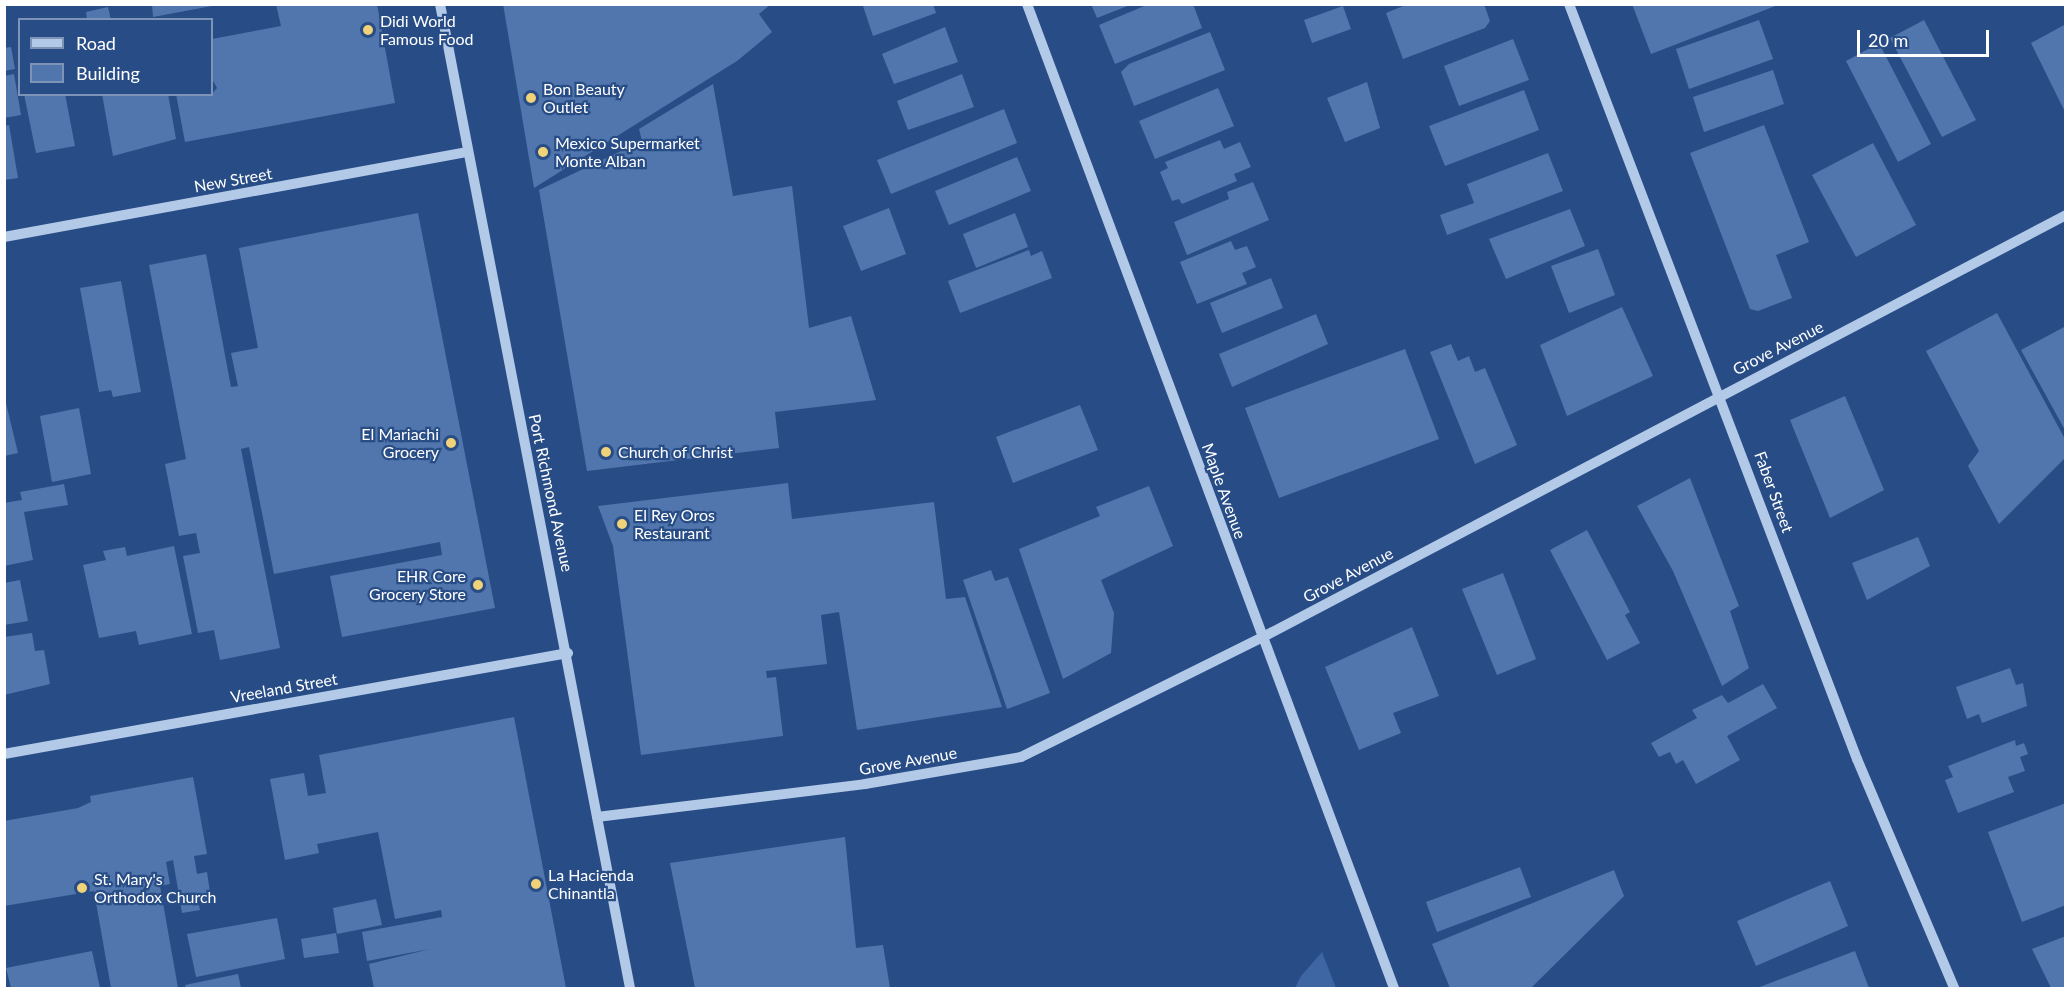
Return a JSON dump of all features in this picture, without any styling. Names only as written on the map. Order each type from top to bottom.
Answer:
[{"type":"street","name":"Port Richmond Avenue","points":[[440,4],[466,152],[568,653],[630,988]]},
{"type":"street","name":"Maple Avenue","points":[[1027,4],[1394,988]]},
{"type":"street","name":"Faber Street","points":[[1569,4],[1720,394],[1857,759],[1954,988]]},
{"type":"street","name":"New Street","points":[[4,237],[466,152]]},
{"type":"street","name":"Grove Avenue","points":[[597,817],[865,784],[1021,757],[1263,637],[1720,394],[2066,214]]},
{"type":"street","name":"Vreeland Street","points":[[4,754],[568,653]]},
{"type":"shaded area","points":[[1322,952],[1336,988],[1295,988],[1301,976]]},
{"type":"building","points":[[152,4],[212,4],[212,6],[153,17]]},
{"type":"building","points":[[276,4],[377,4],[395,103],[185,142],[176,96],[213,96],[217,88],[213,81],[213,39],[281,26]]},
{"type":"building","points":[[503,4],[771,4],[759,14],[772,32],[737,61],[534,188]]},
{"type":"building","points":[[933,4],[936,13],[873,36],[863,6]]},
{"type":"building","points":[[1091,4],[1130,4],[1130,5],[1097,18]]},
{"type":"building","points":[[1149,4],[1193,4],[1202,28],[1115,64],[1099,25]]},
{"type":"building","points":[[1408,4],[1484,4],[1490,21],[1485,28],[1403,59],[1386,13]]},
{"type":"building","points":[[1632,4],[1778,4],[1778,5],[1651,54]]},
{"type":"building","points":[[1343,6],[1351,29],[1312,43],[1304,20]]},
{"type":"building","points":[[108,7],[111,18],[87,18],[86,12]]},
{"type":"building","points":[[1759,20],[1773,59],[1689,89],[1676,49]]},
{"type":"building","points":[[1924,20],[1976,120],[1942,137],[1890,38]]},
{"type":"building","points":[[2066,24],[2066,114],[2031,43]]},
{"type":"building","points":[[945,27],[958,62],[894,84],[882,54]]},
{"type":"building","points":[[1210,32],[1225,70],[1134,106],[1121,72],[1129,64]]},
{"type":"building","points":[[1513,39],[1529,80],[1459,106],[1444,66]]},
{"type":"building","points":[[1879,43],[1931,144],[1898,162],[1846,61]]},
{"type":"building","points":[[11,47],[15,69],[4,71],[4,48]]},
{"type":"building","points":[[1773,70],[1784,104],[1704,132],[1693,97]]},
{"type":"building","points":[[14,74],[21,115],[4,118],[4,76]]},
{"type":"building","points":[[962,74],[974,107],[908,130],[897,101]]},
{"type":"building","points":[[1367,82],[1380,128],[1345,142],[1327,98]]},
{"type":"building","points":[[713,84],[733,196],[792,186],[809,328],[851,316],[876,400],[775,412],[779,448],[587,471],[539,190],[642,141],[639,129]]},
{"type":"building","points":[[1218,88],[1234,126],[1155,159],[1139,121]]},
{"type":"building","points":[[1524,90],[1539,130],[1445,166],[1429,126]]},
{"type":"building","points":[[24,96],[65,96],[75,146],[36,153]]},
{"type":"building","points":[[102,96],[168,96],[176,139],[113,156]]},
{"type":"building","points":[[1004,109],[1017,143],[891,194],[877,160]]},
{"type":"building","points":[[9,125],[18,178],[4,180],[4,126]]},
{"type":"building","points":[[1764,125],[1809,242],[1776,255],[1792,298],[1758,311],[1750,309],[1690,153]]},
{"type":"building","points":[[1220,140],[1224,149],[1240,142],[1251,167],[1234,174],[1237,181],[1182,204],[1179,199],[1172,201],[1160,172],[1168,168],[1165,162]]},
{"type":"building","points":[[1873,143],[1916,225],[1856,257],[1812,175]]},
{"type":"building","points":[[1548,153],[1563,191],[1447,235],[1440,215],[1474,203],[1467,184]]},
{"type":"building","points":[[1017,157],[1031,191],[949,225],[935,191]]},
{"type":"building","points":[[1253,182],[1269,220],[1187,255],[1174,222],[1229,199],[1227,192]]},
{"type":"building","points":[[889,208],[906,254],[861,271],[843,226]]},
{"type":"building","points":[[1570,209],[1585,246],[1506,279],[1489,239]]},
{"type":"building","points":[[418,213],[495,608],[342,637],[330,576],[442,555],[440,542],[274,574],[249,447],[241,449],[280,648],[220,660],[214,630],[198,633],[183,556],[200,553],[196,533],[179,536],[165,464],[186,459],[149,265],[206,254],[231,387],[238,386],[231,353],[258,348],[239,248]]},
{"type":"building","points":[[1015,213],[1028,247],[976,268],[963,234]]},
{"type":"building","points":[[1231,241],[1235,250],[1247,246],[1256,267],[1242,273],[1247,284],[1197,304],[1180,262]]},
{"type":"building","points":[[1598,249],[1615,295],[1569,313],[1551,266]]},
{"type":"building","points":[[1029,250],[1031,256],[1042,251],[1052,278],[960,313],[948,281]]},
{"type":"building","points":[[1271,278],[1283,308],[1222,333],[1210,303]]},
{"type":"building","points":[[121,281],[141,392],[113,397],[111,390],[99,392],[80,288]]},
{"type":"building","points":[[1622,307],[1653,376],[1567,416],[1540,345]]},
{"type":"building","points":[[1997,313],[2066,441],[2066,457],[1999,524],[1968,466],[1979,451],[1926,351]]},
{"type":"building","points":[[1316,314],[1328,344],[1232,387],[1219,354]]},
{"type":"building","points":[[2066,326],[2066,432],[2021,350]]},
{"type":"building","points":[[1451,344],[1458,361],[1469,356],[1475,372],[1485,368],[1517,445],[1475,464],[1430,352]]},
{"type":"building","points":[[1405,349],[1439,439],[1279,498],[1245,408]]},
{"type":"building","points":[[4,395],[18,453],[4,456]]},
{"type":"building","points":[[1845,396],[1884,490],[1830,518],[1790,420]]},
{"type":"building","points":[[1080,405],[1098,450],[1013,483],[996,437]]},
{"type":"building","points":[[79,408],[91,474],[52,482],[40,416]]},
{"type":"building","points":[[1690,478],[1739,606],[1730,611],[1749,668],[1722,686],[1673,571],[1637,506]]},
{"type":"building","points":[[788,483],[792,519],[934,502],[946,599],[965,597],[1002,707],[857,730],[839,612],[821,615],[827,664],[766,671],[767,678],[776,677],[783,736],[641,755],[613,546],[598,506]]},
{"type":"building","points":[[64,484],[68,505],[24,512],[33,560],[4,566],[4,503],[22,500],[20,492]]},
{"type":"building","points":[[1149,486],[1173,546],[1101,580],[1114,613],[1111,653],[1063,679],[1019,549],[1100,516],[1096,507]]},
{"type":"building","points":[[1587,530],[1630,612],[1625,615],[1640,643],[1607,660],[1550,550]]},
{"type":"building","points":[[1918,537],[1930,566],[1867,600],[1852,563]]},
{"type":"building","points":[[174,546],[192,634],[139,645],[136,631],[99,638],[83,565],[106,560],[103,551],[125,547],[127,556]]},
{"type":"building","points":[[991,570],[995,581],[1008,577],[1050,693],[1007,709],[963,580]]},
{"type":"building","points":[[1503,573],[1536,659],[1497,675],[1462,589]]},
{"type":"building","points":[[20,580],[28,621],[4,625],[4,583]]},
{"type":"building","points":[[1412,627],[1439,696],[1393,713],[1401,733],[1359,750],[1325,667]]},
{"type":"building","points":[[32,633],[35,651],[44,650],[50,684],[4,695],[4,637]]},
{"type":"building","points":[[2010,668],[2016,685],[2023,683],[2027,706],[1982,723],[1979,714],[1967,719],[1956,687]]},
{"type":"building","points":[[1763,684],[1777,708],[1727,736],[1740,760],[1696,784],[1683,760],[1676,764],[1670,752],[1659,757],[1651,743],[1697,718],[1692,710],[1722,695],[1728,703]]},
{"type":"building","points":[[514,717],[566,988],[374,988],[369,964],[430,949],[367,961],[362,932],[442,917],[441,910],[395,919],[378,832],[317,844],[319,853],[285,860],[270,779],[304,773],[308,796],[326,793],[319,755]]},
{"type":"building","points":[[2015,740],[2016,746],[2024,743],[2028,754],[2020,757],[2025,771],[2008,777],[2014,792],[1958,813],[1945,780],[1953,777],[1948,766]]},
{"type":"building","name":"St. Mary's Orthodox Church","points":[[193,777],[207,854],[194,856],[197,874],[207,872],[211,899],[198,901],[200,910],[182,913],[173,860],[166,862],[170,884],[160,886],[178,988],[111,988],[94,891],[4,906],[4,821],[78,808],[91,802],[90,796]]},
{"type":"building","points":[[2066,803],[2066,905],[2022,922],[1988,832]]},
{"type":"building","points":[[845,837],[856,948],[883,945],[890,988],[695,988],[670,863]]},
{"type":"building","points":[[1520,867],[1531,897],[1437,932],[1426,902]]},
{"type":"building","points":[[1614,870],[1624,896],[1531,988],[1450,988],[1432,944]]},
{"type":"building","points":[[1830,881],[1848,926],[1756,966],[1737,921]]},
{"type":"building","points":[[376,899],[382,925],[337,934],[333,908]]},
{"type":"building","points":[[277,918],[285,959],[196,977],[187,934]]},
{"type":"building","points":[[336,933],[339,953],[304,958],[301,939]]},
{"type":"building","points":[[2066,936],[2066,988],[2051,988],[2032,949]]},
{"type":"building","points":[[92,951],[100,988],[11,988],[6,968]]},
{"type":"building","points":[[1855,951],[1869,988],[1757,988]]},
{"type":"building","points":[[238,974],[241,988],[186,988],[185,985]]},
{"type":"place","name":"Didi World Famous Food","points":[[368,30]]},
{"type":"place","name":"Bon Beauty Outlet","points":[[531,98]]},
{"type":"place","name":"Mexico Supermarket Monte Alban","points":[[543,152]]},
{"type":"place","name":"El Mariachi Grocery","points":[[451,443]]},
{"type":"place","name":"Church of Christ","points":[[606,452]]},
{"type":"place","name":"El Rey Oros Restaurant","points":[[622,524]]},
{"type":"place","name":"EHR Core Grocery Store","points":[[478,585]]},
{"type":"place","name":"La Hacienda Chinantla","points":[[536,884]]},
{"type":"place","name":"St. Mary's Orthodox Church","points":[[82,888]]}]
